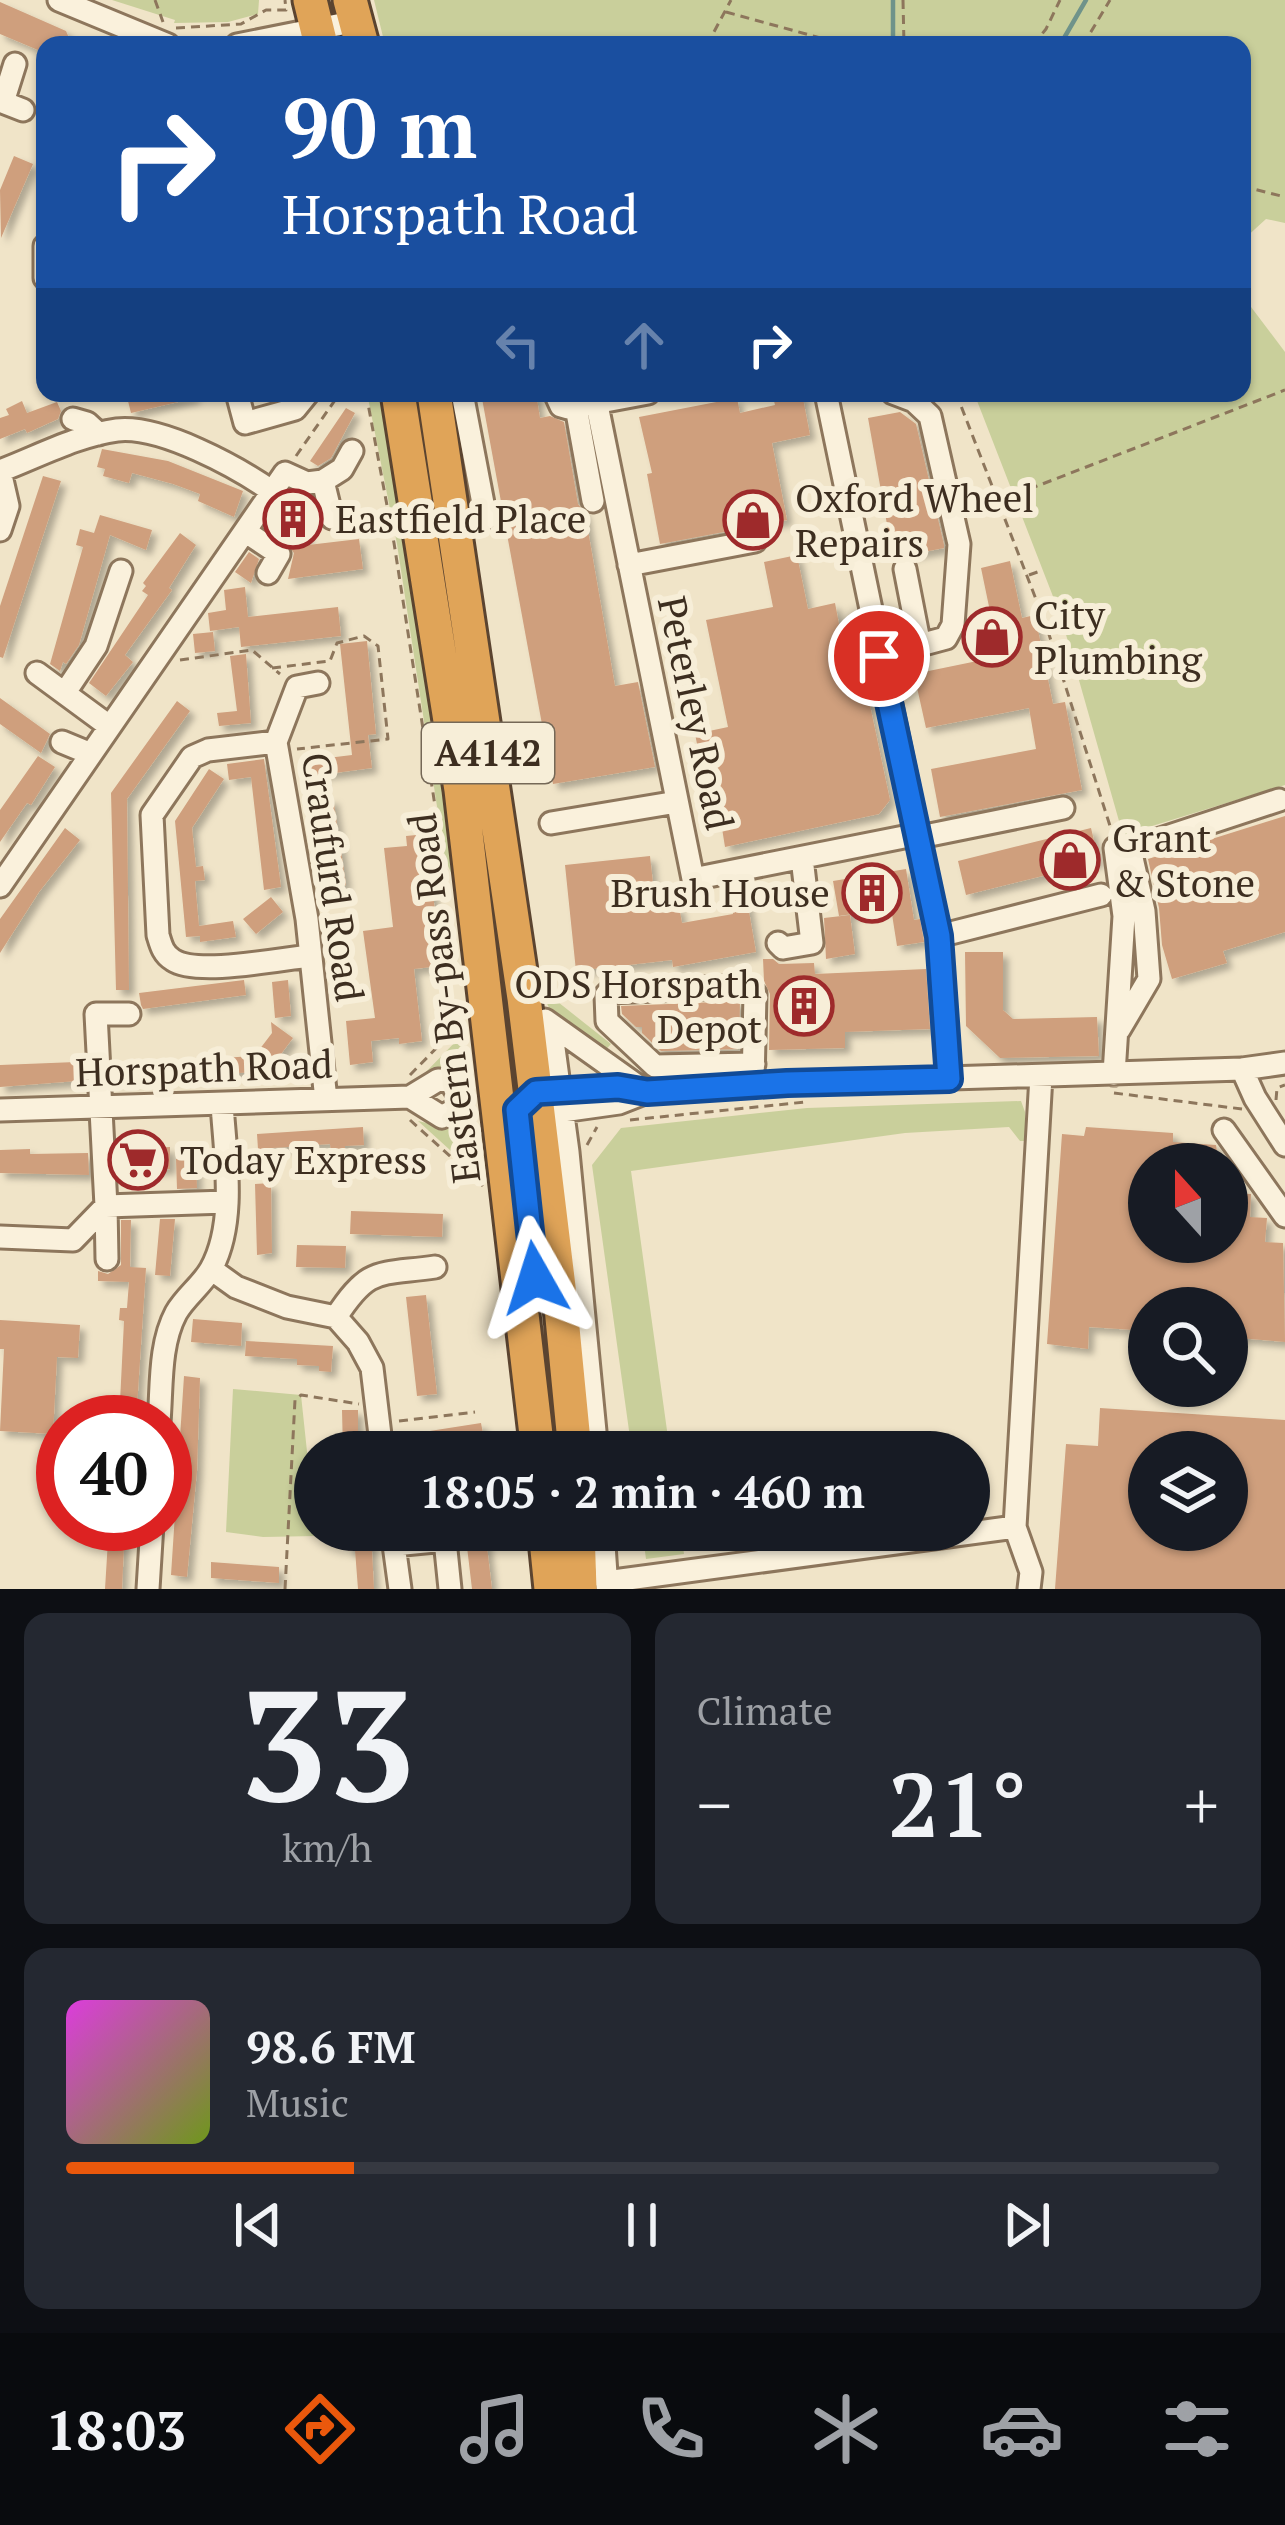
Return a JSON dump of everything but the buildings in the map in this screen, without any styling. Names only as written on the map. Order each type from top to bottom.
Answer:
[{"type":"highway","name":"Eastern By-pass Road","points":[[399,402],[461,790],[535,1102],[524,1313],[536,1431]]},
{"type":"highway","name":"Eastern By-pass Road","points":[[435,402],[524,998],[573,1431]]},
{"type":"highway","points":[[547,1551],[551,1589]]},
{"type":"highway","points":[[585,1551],[598,1587]]},
{"type":"street","points":[[59,0],[129,36]]},
{"type":"street","points":[[94,16],[110,36]]},
{"type":"street","points":[[263,36],[308,21],[356,22]]},
{"type":"street","points":[[9,105],[16,65]]},
{"type":"street","points":[[239,402],[245,423],[295,409],[301,402]]},
{"type":"street","points":[[464,402],[486,519]]},
{"type":"street","points":[[559,402],[561,406],[605,402]]},
{"type":"street","points":[[828,402],[939,936],[949,1079]]},
{"type":"street","points":[[879,656],[946,638],[953,625],[959,544],[930,416],[915,402]]},
{"type":"street","points":[[586,406],[593,501]]},
{"type":"street","name":"Peterley Road","points":[[586,406],[629,565],[693,879],[1063,808]]},
{"type":"street","points":[[73,419],[87,422],[99,434]]},
{"type":"street","points":[[0,530],[8,506],[0,471],[99,434],[138,430],[279,482],[323,481],[342,470],[352,451]]},
{"type":"street","points":[[323,481],[332,518]]},
{"type":"street","points":[[0,886],[279,482]]},
{"type":"street","points":[[246,532],[279,554],[268,573]]},
{"type":"street","points":[[629,565],[755,541]]},
{"type":"street","points":[[905,569],[920,646]]},
{"type":"street","points":[[65,691],[96,646],[121,571]]},
{"type":"street","points":[[38,673],[109,726]]},
{"type":"street","name":"Craufurd Road","points":[[307,685],[277,747],[310,956],[326,1100]]},
{"type":"street","points":[[62,742],[91,754]]},
{"type":"street","points":[[277,747],[208,749],[192,758],[152,815],[158,935],[164,952],[176,962],[195,967],[310,956]]},
{"type":"street","points":[[1119,1030],[1149,979],[1144,911],[1130,849],[1279,800]]},
{"type":"street","points":[[551,823],[677,802]]},
{"type":"street","points":[[1113,838],[1124,916],[1114,1074]]},
{"type":"street","points":[[778,943],[783,948],[812,943],[802,858]]},
{"type":"street","points":[[939,936],[1101,895]]},
{"type":"street","points":[[753,1074],[755,994],[748,986],[606,995],[607,1021],[655,1066],[753,1074],[949,1079],[1243,1069],[1285,1063]]},
{"type":"street","points":[[524,998],[551,1026],[647,1092]]},
{"type":"street","points":[[107,1259],[96,1014],[129,1014]]},
{"type":"street","points":[[551,1026],[535,1102],[593,1431]]},
{"type":"street","points":[[1243,1069],[1285,1145]]},
{"type":"street","points":[[535,1102],[620,1103],[647,1092],[753,1074]]},
{"type":"street","points":[[1030,1589],[1030,1572],[1015,1527],[1041,1076]]},
{"type":"street","name":"Horspath Road","points":[[0,1110],[399,1097]]},
{"type":"street","points":[[161,1395],[166,1335],[178,1308],[212,1269],[226,1202],[223,1104]]},
{"type":"street","points":[[1224,1130],[1285,1216]]},
{"type":"street","points":[[0,1237],[74,1240],[106,1206],[226,1202]]},
{"type":"street","points":[[336,1317],[357,1285],[373,1276],[435,1267]]},
{"type":"street","points":[[212,1269],[236,1288],[287,1307],[336,1317],[372,1368],[380,1431]]},
{"type":"street","points":[[601,1551],[598,1587],[1015,1527]]},
{"type":"street","points":[[148,1589],[150,1551]]},
{"type":"street","points":[[395,1551],[400,1589]]},
{"type":"street","points":[[446,1551],[450,1589]]},
{"type":"path","points":[[154,0],[168,36],[241,24],[266,10],[308,21]]},
{"type":"path","points":[[262,0],[266,10]]},
{"type":"path","points":[[712,36],[731,0]]},
{"type":"path","points":[[903,0],[904,36]]},
{"type":"path","points":[[1040,36],[1060,0]]},
{"type":"path","points":[[1088,36],[1110,0]]},
{"type":"path","points":[[726,12],[813,36]]},
{"type":"path","points":[[1251,188],[1285,197]]},
{"type":"path","points":[[999,500],[1285,390]]},
{"type":"path","points":[[279,482],[334,402]]},
{"type":"path","points":[[368,402],[447,872]]},
{"type":"path","points":[[959,402],[1028,575],[1113,838]]},
{"type":"path","points":[[1028,575],[1043,570]]},
{"type":"path","points":[[272,668],[331,661],[338,643],[364,636],[378,646],[388,739],[277,747]]},
{"type":"path","points":[[154,663],[252,650],[272,668],[307,685]]},
{"type":"path","points":[[468,1026],[457,1028],[399,1097],[489,1192]]},
{"type":"path","points":[[1096,1091],[1264,1112],[1277,1099],[1277,1088],[1285,1084]]},
{"type":"path","points":[[622,1121],[807,1102]]},
{"type":"path","points":[[285,1589],[295,1400],[302,1395],[378,1415],[475,1412]]},
{"type":"green space","points":[[112,0],[259,0],[258,14],[228,22],[174,23]]},
{"type":"green space","points":[[374,0],[1285,0],[1285,223],[1266,219],[1251,233],[1251,36],[383,36]]},
{"type":"green space","points":[[1251,307],[1285,352],[1285,785],[1123,835],[1061,617],[977,402],[1251,402]]},
{"type":"green space","points":[[369,402],[380,402],[395,468],[428,670],[452,875],[445,859],[397,544]]},
{"type":"green space","points":[[539,987],[611,1044],[602,1054],[554,1018]]},
{"type":"green space","points":[[463,1034],[471,1092],[461,1079],[448,1073],[420,1078]]},
{"type":"green space","points":[[471,1094],[482,1173],[472,1170],[418,1121],[437,1125],[460,1120]]},
{"type":"green space","points":[[1021,1101],[1026,1141],[1020,1141],[1009,1127],[905,1133],[631,1171],[667,1431],[629,1431],[592,1165],[621,1128],[807,1108]]},
{"type":"green space","points":[[233,1389],[301,1395],[305,1431],[294,1431],[294,1536],[226,1532]]},
{"type":"green space","points":[[645,1551],[684,1551],[684,1554],[646,1559]]},
{"type":"waterway","points":[[893,0],[893,36]]},
{"type":"waterway","points":[[1065,36],[1086,0]]},
{"type":"place","name":"Eastfield Place","points":[[293,519]]},
{"type":"place","name":"Oxford Wheel Repairs","points":[[753,520]]},
{"type":"place","name":"City Plumbing","points":[[992,637]]},
{"type":"place","name":"Grant & Stone","points":[[1070,860]]},
{"type":"place","name":"Brush House","points":[[872,893]]},
{"type":"place","name":"ODS Horspath Depot","points":[[804,1006]]},
{"type":"place","name":"Today Express","points":[[138,1160]]},
{"type":"route","points":[[535,1278],[517,1110],[536,1092],[949,1079],[939,936],[879,656]]}]
